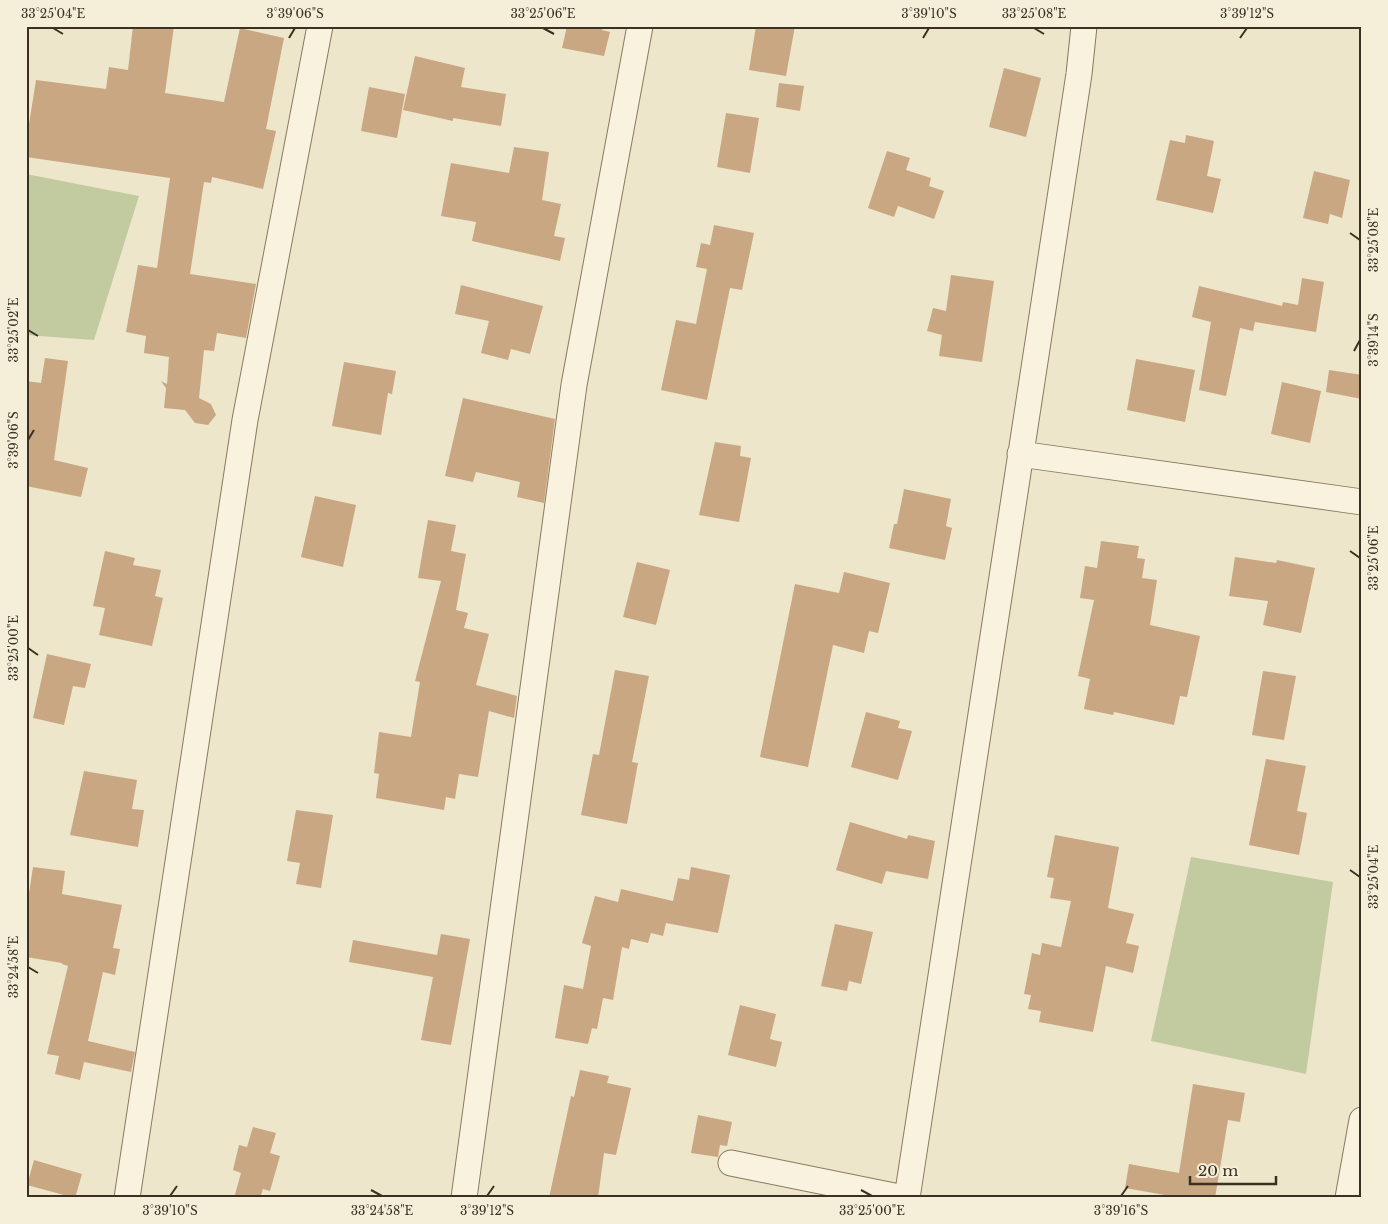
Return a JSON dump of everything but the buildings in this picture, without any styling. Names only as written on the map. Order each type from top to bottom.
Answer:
[{"type":"street","points":[[127,1198],[245,420],[320,26]]},
{"type":"street","points":[[464,1198],[574,385],[640,26]]},
{"type":"street","points":[[731,1163],[906,1198],[1079,74],[1084,26]]},
{"type":"street","points":[[1020,454],[1362,502]]},
{"type":"street","points":[[1348,1198],[1362,1120]]},
{"type":"green space","points":[[26,174],[139,196],[94,340],[26,335]]},
{"type":"green space","points":[[1191,857],[1333,882],[1306,1074],[1151,1041]]}]
